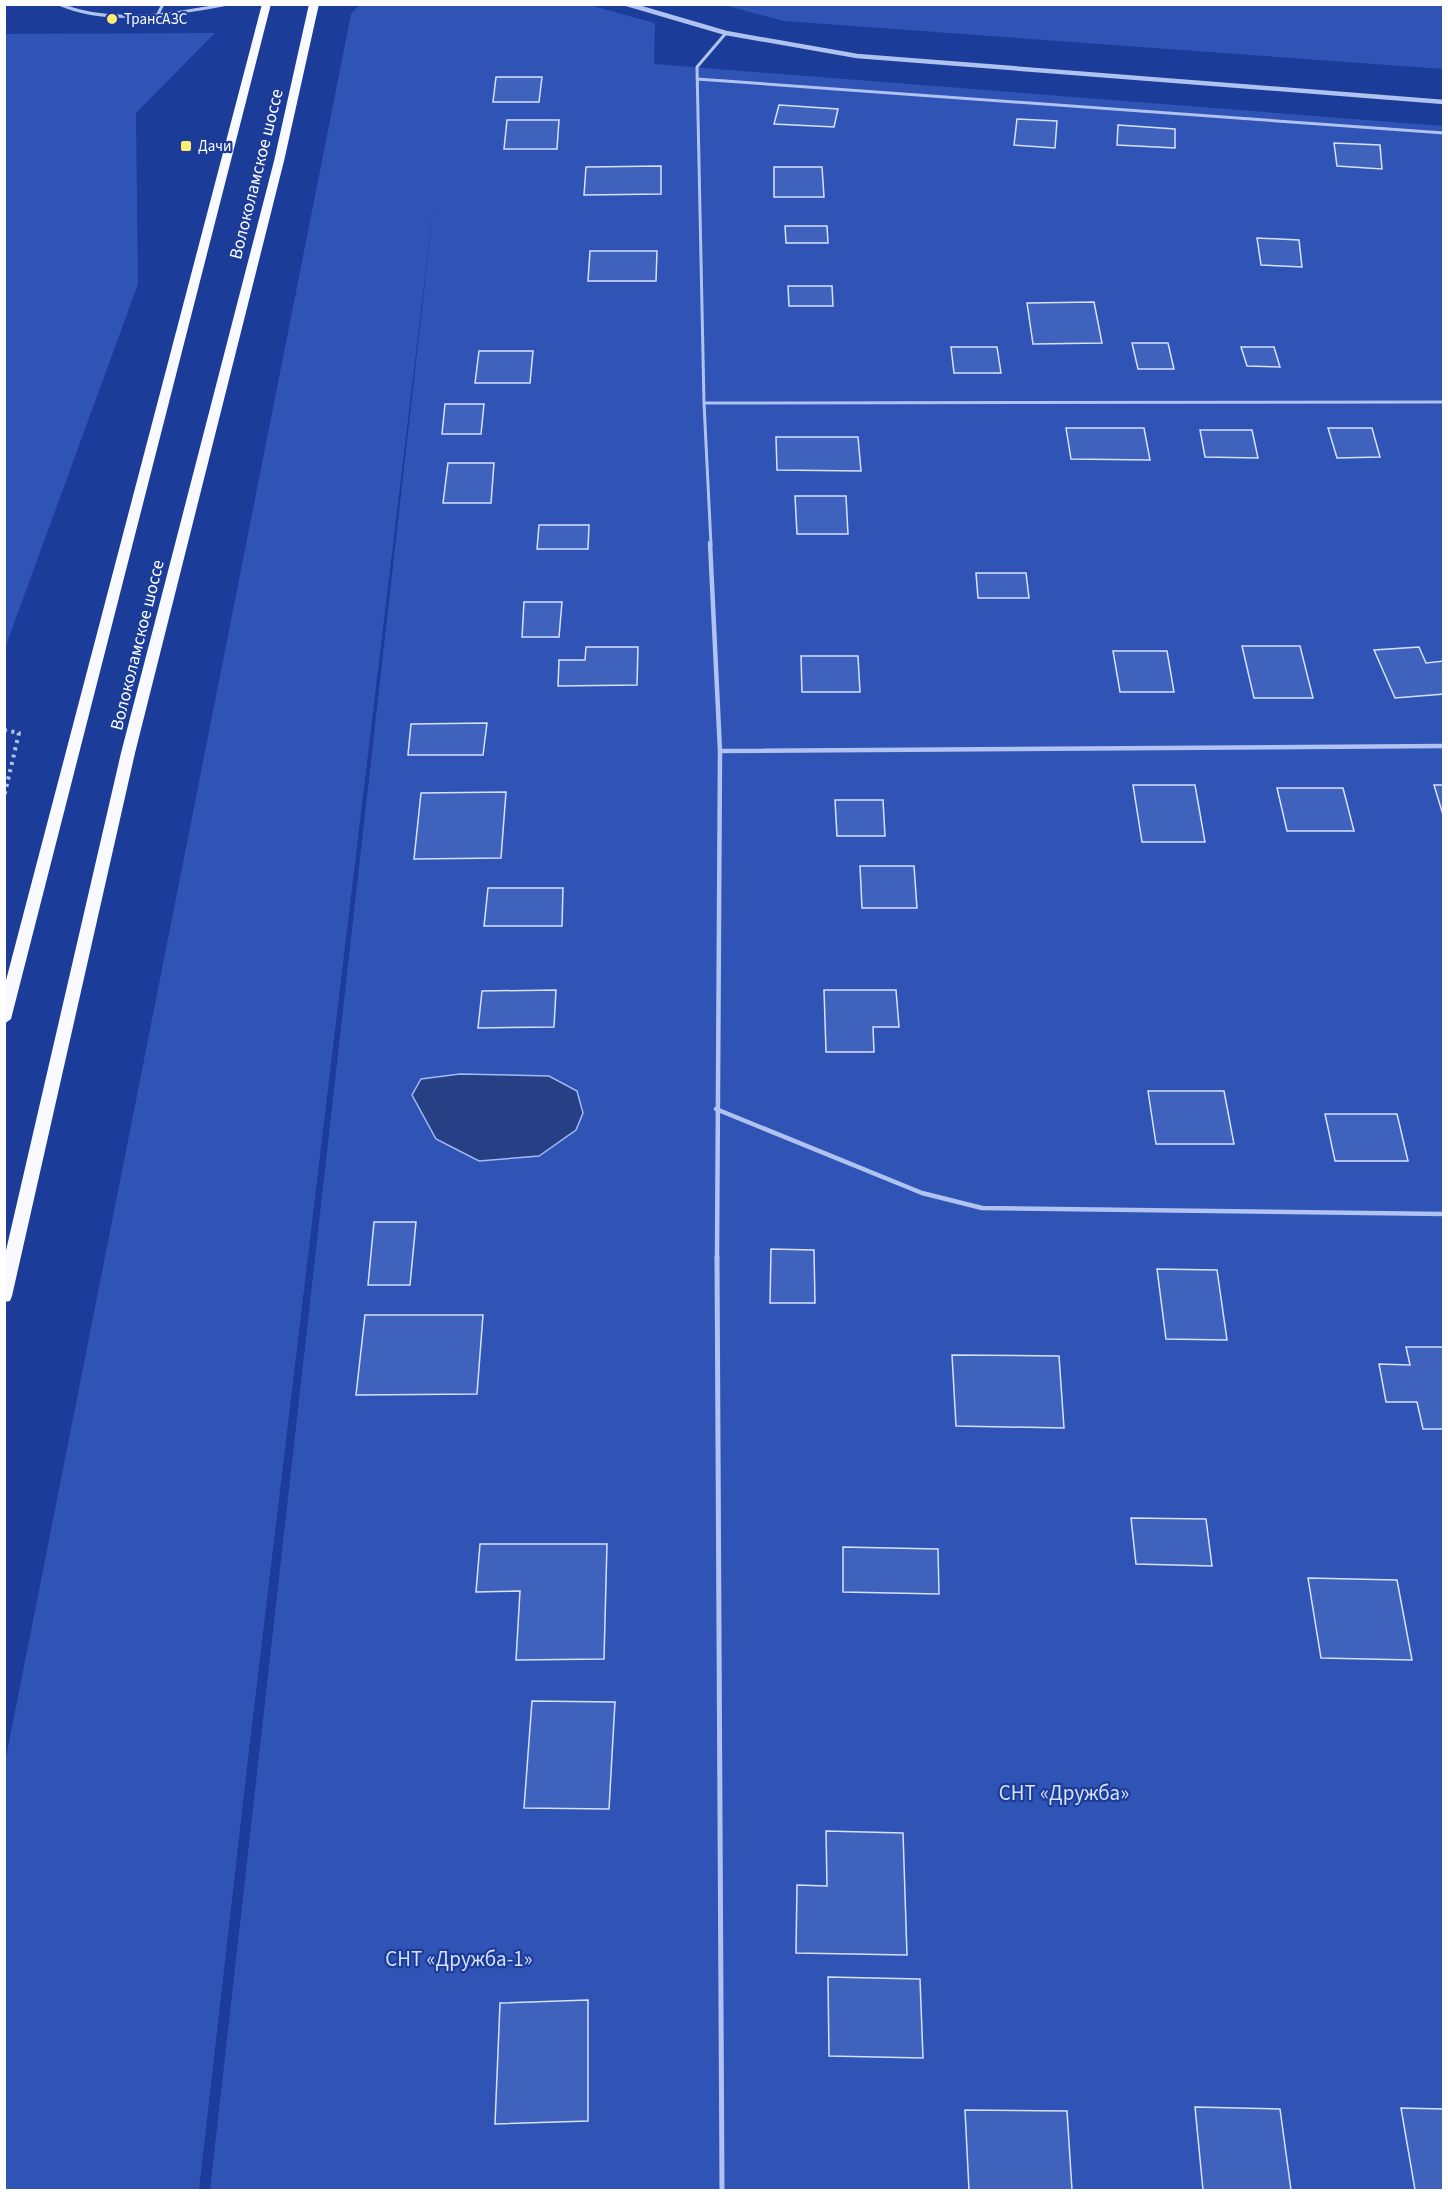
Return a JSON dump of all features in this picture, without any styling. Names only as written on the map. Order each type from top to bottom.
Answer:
[{"type":"main road","name":"Волоколамское шоссе","points":[[4,1018],[267,4]]},
{"type":"main road","name":"Волоколамское шоссе","points":[[4,1296],[128,753],[279,161],[314,4]]},
{"type":"street","points":[[627,4],[726,33],[857,56],[1443,102]]},
{"type":"lane","points":[[59,4],[65,8],[88,13],[158,14],[176,14],[228,4]]},
{"type":"lane","points":[[158,14],[163,4]]},
{"type":"lane","points":[[722,2190],[716,1109],[720,751],[704,403],[697,67],[726,33]]},
{"type":"lane","points":[[697,79],[1443,134]]},
{"type":"lane","points":[[704,403],[1443,402]]},
{"type":"lane","points":[[720,751],[1443,746]]},
{"type":"lane","points":[[716,1109],[922,1193],[982,1208],[1443,1214]]},
{"type":"path","points":[[4,730],[19,733],[4,797]]},
{"type":"green space","points":[[360,4],[589,5],[655,23],[654,64],[1443,126],[1443,2190],[210,2190],[434,202],[249,1750],[199,2190],[5,2190],[5,1762],[351,14]]},
{"type":"green space","points":[[724,5],[1443,5],[1443,69],[784,21]]},
{"type":"green space","points":[[215,33],[136,113],[138,284],[5,648],[5,34]]},
{"type":"shaded area","points":[[460,1074],[549,1076],[577,1091],[583,1113],[576,1130],[539,1156],[479,1161],[436,1139],[412,1095],[421,1079]]},
{"type":"building","points":[[496,77],[542,77],[539,102],[493,102]]},
{"type":"building","points":[[779,105],[838,109],[834,127],[774,124]]},
{"type":"building","points":[[1017,119],[1057,121],[1055,148],[1014,145]]},
{"type":"building","points":[[507,120],[559,120],[557,149],[504,149]]},
{"type":"building","points":[[1118,125],[1175,129],[1175,148],[1117,145]]},
{"type":"building","points":[[1334,143],[1380,145],[1382,169],[1337,166]]},
{"type":"building","points":[[661,166],[661,194],[584,195],[586,167]]},
{"type":"building","points":[[774,167],[822,167],[824,197],[774,197]]},
{"type":"building","points":[[785,226],[827,226],[828,243],[786,243]]},
{"type":"building","points":[[1257,238],[1299,240],[1302,267],[1261,265]]},
{"type":"building","points":[[590,251],[657,251],[656,281],[588,281]]},
{"type":"building","points":[[788,286],[832,286],[833,306],[789,306]]},
{"type":"building","points":[[1094,302],[1102,343],[1033,344],[1027,303]]},
{"type":"building","points":[[1132,343],[1168,343],[1174,369],[1138,369]]},
{"type":"building","points":[[951,347],[997,347],[1001,373],[954,373]]},
{"type":"building","points":[[1241,347],[1274,347],[1280,367],[1247,366]]},
{"type":"building","points":[[479,351],[533,351],[530,383],[475,383]]},
{"type":"building","points":[[445,404],[484,404],[481,434],[442,434]]},
{"type":"building","points":[[1066,428],[1144,428],[1150,460],[1071,459]]},
{"type":"building","points":[[1328,428],[1372,428],[1380,457],[1337,458]]},
{"type":"building","points":[[1200,430],[1252,430],[1258,458],[1205,457]]},
{"type":"building","points":[[776,437],[858,437],[861,471],[777,470]]},
{"type":"building","points":[[448,463],[494,463],[491,503],[443,503]]},
{"type":"building","points":[[795,496],[846,496],[848,534],[797,534]]},
{"type":"building","points":[[539,525],[589,525],[588,549],[537,549]]},
{"type":"building","points":[[976,573],[1026,573],[1029,598],[978,598]]},
{"type":"building","points":[[524,602],[562,602],[559,637],[522,637]]},
{"type":"building","points":[[1242,646],[1300,646],[1313,698],[1254,698]]},
{"type":"building","points":[[586,647],[638,647],[637,685],[558,686],[559,660],[585,660]]},
{"type":"building","points":[[1419,647],[1426,663],[1444,661],[1444,694],[1395,698],[1374,650]]},
{"type":"building","points":[[1113,651],[1167,651],[1174,692],[1120,692]]},
{"type":"building","points":[[801,656],[858,656],[860,692],[802,692]]},
{"type":"building","points":[[487,723],[483,755],[408,755],[411,724]]},
{"type":"building","points":[[1133,785],[1195,785],[1205,842],[1142,842]]},
{"type":"building","points":[[1434,785],[1444,785],[1444,818]]},
{"type":"building","points":[[1277,788],[1343,788],[1354,831],[1287,831]]},
{"type":"building","points":[[506,792],[501,858],[414,859],[421,793]]},
{"type":"building","points":[[835,800],[883,800],[885,836],[837,836]]},
{"type":"building","points":[[860,866],[914,866],[917,908],[862,908]]},
{"type":"building","points":[[488,888],[563,888],[562,926],[484,926]]},
{"type":"building","points":[[556,990],[554,1027],[478,1028],[482,991]]},
{"type":"building","points":[[824,990],[896,990],[899,1027],[873,1027],[874,1052],[826,1052]]},
{"type":"building","points":[[1148,1091],[1224,1091],[1234,1144],[1156,1144]]},
{"type":"building","points":[[1325,1114],[1397,1114],[1408,1161],[1335,1161]]},
{"type":"building","points":[[374,1222],[416,1222],[410,1285],[368,1285]]},
{"type":"building","points":[[771,1249],[814,1250],[815,1303],[770,1303]]},
{"type":"building","points":[[1157,1269],[1217,1270],[1227,1340],[1166,1339]]},
{"type":"building","points":[[365,1315],[483,1315],[477,1394],[356,1395]]},
{"type":"building","points":[[1406,1347],[1444,1347],[1444,1429],[1423,1429],[1417,1402],[1386,1402],[1379,1364],[1410,1365]]},
{"type":"building","points":[[952,1355],[1059,1356],[1064,1428],[956,1426]]},
{"type":"building","points":[[1131,1518],[1206,1519],[1212,1566],[1136,1564]]},
{"type":"building","points":[[480,1544],[607,1544],[604,1659],[516,1660],[520,1591],[476,1592]]},
{"type":"building","points":[[843,1547],[938,1549],[939,1594],[843,1592]]},
{"type":"building","points":[[1308,1578],[1397,1580],[1412,1660],[1321,1658]]},
{"type":"building","points":[[532,1701],[615,1702],[609,1809],[524,1808]]},
{"type":"building","points":[[826,1831],[903,1833],[907,1955],[796,1953],[797,1885],[827,1886]]},
{"type":"building","points":[[828,1977],[920,1979],[923,2058],[829,2056]]},
{"type":"building","points":[[588,2000],[588,2121],[495,2124],[500,2003]]},
{"type":"building","points":[[1195,2107],[1280,2109],[1291,2190],[1203,2190]]},
{"type":"building","points":[[1401,2108],[1444,2109],[1444,2190],[1415,2190]]},
{"type":"building","points":[[965,2110],[1067,2111],[1072,2190],[969,2190]]},
{"type":"place","name":"ТрансАЗС","points":[[112,19]]},
{"type":"place","name":"Дачи","points":[[186,146]]},
{"type":"park label","name":"СНТ «Дружба»","points":[[1064,1793]]},
{"type":"park label","name":"СНТ «Дружба-1»","points":[[459,1959]]}]
